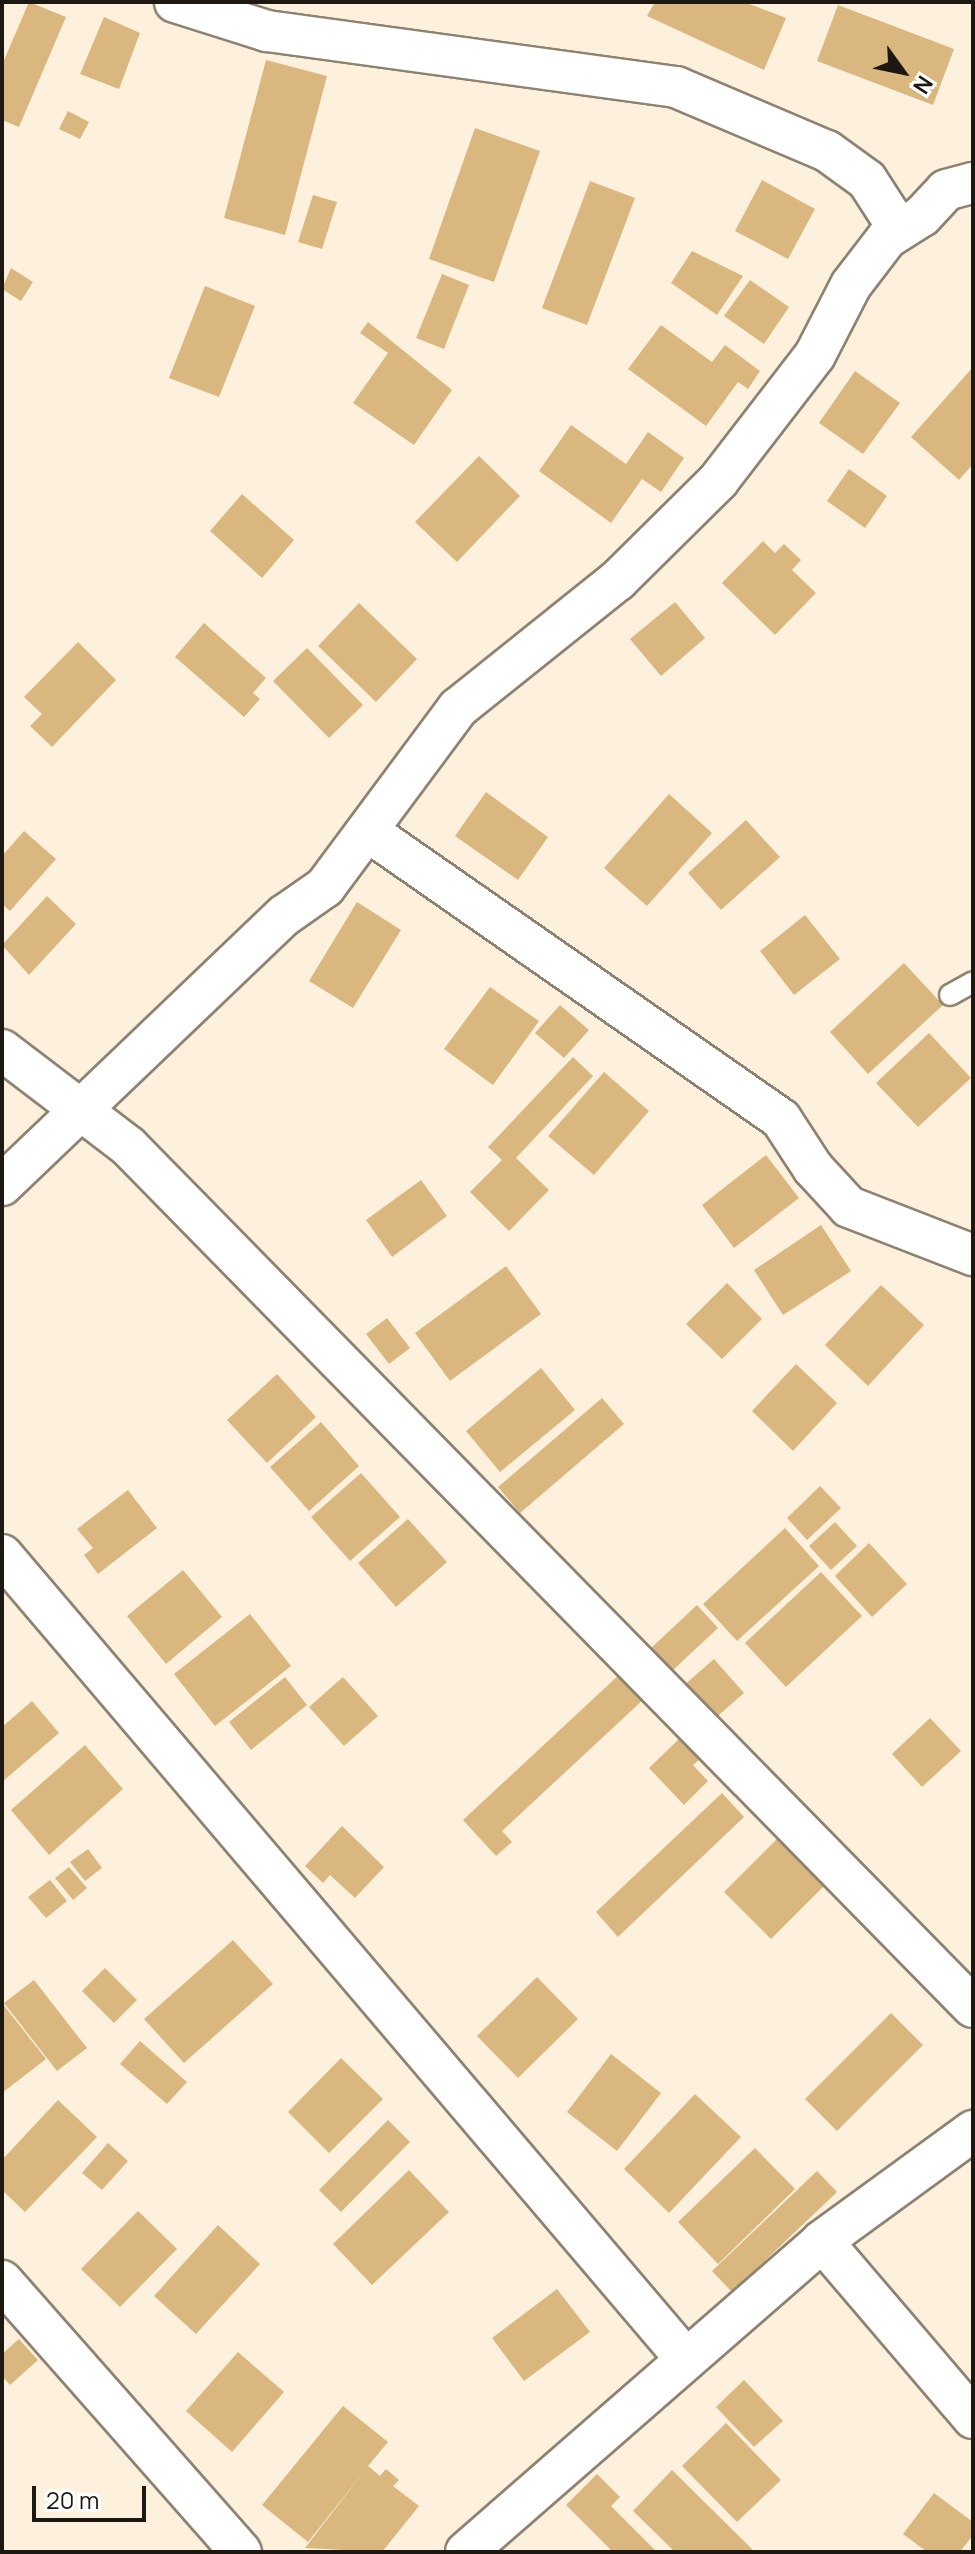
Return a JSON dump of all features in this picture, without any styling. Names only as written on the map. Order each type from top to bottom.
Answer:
[{"type":"street","points":[[186,3],[267,31],[676,87],[827,151],[867,180],[898,228]]},
{"type":"street","points":[[867,180],[960,186]]},
{"type":"street","points":[[2,1185],[87,1109],[285,915],[325,887],[369,832],[458,708],[618,580],[718,481],[815,355],[851,285],[898,228],[922,216],[960,186]]},
{"type":"street","points":[[369,832],[781,1119],[813,1168],[849,1207],[973,1255]]},
{"type":"street","points":[[2,1050],[87,1109],[973,2007]]},
{"type":"street","points":[[2,1555],[684,2357]]},
{"type":"street","points":[[466,2552],[684,2357],[822,2241],[973,2131]]},
{"type":"street","points":[[822,2241],[973,2418]]},
{"type":"street","points":[[2,2281],[241,2552]]},
{"type":"lane","points":[[950,995],[973,982]]},
{"type":"building","points":[[29,2],[66,17],[19,127],[2,120],[2,65]]},
{"type":"building","points":[[655,2],[744,2],[786,18],[764,70],[647,16]]},
{"type":"building","points":[[838,5],[954,49],[933,105],[817,61]]},
{"type":"building","points":[[104,17],[140,33],[119,89],[80,74]]},
{"type":"building","points":[[266,60],[327,76],[285,235],[224,218]]},
{"type":"building","points":[[68,111],[89,122],[80,139],[59,129]]},
{"type":"building","points":[[475,128],[540,151],[494,282],[429,259]]},
{"type":"building","points":[[762,180],[815,209],[788,259],[735,231]]},
{"type":"building","points":[[590,181],[635,198],[587,325],[542,308]]},
{"type":"building","points":[[313,195],[337,202],[322,249],[298,242]]},
{"type":"building","points":[[692,251],[743,276],[717,315],[671,283]]},
{"type":"building","points":[[11,268],[33,282],[21,301],[2,289]]},
{"type":"building","points":[[442,274],[469,285],[444,349],[416,338]]},
{"type":"building","points":[[750,280],[789,307],[764,344],[724,316]]},
{"type":"building","points":[[205,286],[255,306],[219,397],[169,378]]},
{"type":"building","points":[[368,322],[452,390],[414,445],[353,403],[388,353],[360,333]]},
{"type":"building","points":[[661,325],[712,362],[725,345],[760,371],[748,389],[738,382],[706,426],[628,369]]},
{"type":"building","points":[[973,367],[973,464],[959,480],[911,437]]},
{"type":"building","points":[[855,371],[900,403],[863,454],[819,423]]},
{"type":"building","points":[[571,425],[626,464],[648,432],[684,458],[661,492],[642,479],[611,523],[539,471]]},
{"type":"building","points":[[479,456],[520,496],[457,562],[415,522]]},
{"type":"building","points":[[849,469],[887,496],[865,528],[827,501]]},
{"type":"building","points":[[242,494],[294,540],[262,578],[210,531]]},
{"type":"building","points":[[763,541],[775,553],[784,544],[801,560],[792,570],[816,593],[775,635],[722,583]]},
{"type":"building","points":[[675,602],[705,638],[661,676],[630,639]]},
{"type":"building","points":[[359,603],[417,659],[376,702],[318,646]]},
{"type":"building","points":[[204,623],[266,678],[253,693],[260,699],[244,717],[175,657]]},
{"type":"building","points":[[78,642],[116,680],[52,747],[30,726],[42,714],[24,697]]},
{"type":"building","points":[[307,648],[363,705],[329,738],[273,681]]},
{"type":"building","points":[[486,792],[548,837],[518,880],[455,836]]},
{"type":"building","points":[[669,794],[712,833],[647,906],[604,868]]},
{"type":"building","points":[[746,820],[780,857],[721,910],[688,873]]},
{"type":"building","points":[[24,831],[56,859],[10,911],[2,904],[2,856]]},
{"type":"building","points":[[47,896],[76,924],[29,975],[2,945]]},
{"type":"building","points":[[357,902],[401,930],[353,1008],[309,981]]},
{"type":"building","points":[[805,915],[840,959],[794,995],[760,951]]},
{"type":"building","points":[[904,963],[943,1005],[868,1074],[830,1032]]},
{"type":"building","points":[[490,987],[539,1021],[493,1085],[444,1049]]},
{"type":"building","points":[[560,1005],[589,1030],[564,1058],[535,1033]]},
{"type":"building","points":[[929,1033],[971,1078],[918,1127],[876,1083]]},
{"type":"building","points":[[573,1057],[593,1076],[516,1158],[549,1190],[509,1231],[470,1192],[502,1160],[488,1147]]},
{"type":"building","points":[[604,1072],[649,1111],[594,1175],[548,1136]]},
{"type":"building","points":[[766,1155],[799,1198],[734,1248],[702,1205]]},
{"type":"building","points":[[421,1180],[447,1216],[392,1257],[366,1220]]},
{"type":"building","points":[[821,1225],[851,1271],[783,1315],[754,1270]]},
{"type":"building","points":[[506,1266],[541,1314],[450,1381],[415,1333]]},
{"type":"building","points":[[727,1283],[762,1319],[722,1359],[686,1324]]},
{"type":"building","points":[[881,1285],[924,1325],[868,1386],[825,1345]]},
{"type":"building","points":[[387,1318],[410,1348],[389,1364],[366,1334]]},
{"type":"building","points":[[796,1364],[837,1403],[793,1451],[752,1411]]},
{"type":"building","points":[[541,1368],[575,1410],[500,1472],[466,1431]]},
{"type":"building","points":[[277,1374],[316,1417],[267,1463],[227,1420]]},
{"type":"building","points":[[602,1398],[624,1424],[520,1513],[498,1487]]},
{"type":"building","points":[[321,1422],[359,1466],[309,1511],[270,1467]]},
{"type":"building","points":[[361,1473],[400,1517],[350,1561],[311,1517]]},
{"type":"building","points":[[820,1486],[841,1508],[807,1540],[787,1518]]},
{"type":"building","points":[[128,1490],[157,1528],[98,1574],[84,1555],[93,1548],[77,1529]]},
{"type":"building","points":[[408,1519],[447,1562],[396,1607],[358,1563]]},
{"type":"building","points":[[835,1522],[857,1546],[831,1570],[809,1546]]},
{"type":"building","points":[[785,1528],[819,1566],[737,1641],[703,1604]]},
{"type":"building","points":[[869,1543],[907,1584],[872,1617],[835,1576]]},
{"type":"building","points":[[183,1570],[222,1617],[166,1664],[127,1616]]},
{"type":"building","points":[[821,1572],[862,1616],[786,1687],[745,1643]]},
{"type":"building","points":[[697,1605],[718,1628],[671,1672],[650,1649]]},
{"type":"building","points":[[250,1614],[291,1666],[215,1726],[174,1674]]},
{"type":"building","points":[[714,1659],[744,1693],[712,1721],[682,1687]]},
{"type":"building","points":[[621,1673],[645,1698],[502,1831],[512,1842],[496,1856],[463,1820]]},
{"type":"building","points":[[285,1677],[307,1705],[251,1750],[229,1722]]},
{"type":"building","points":[[343,1677],[378,1716],[344,1746],[309,1707]]},
{"type":"building","points":[[32,1701],[59,1733],[2,1782],[2,1727]]},
{"type":"building","points":[[930,1718],[961,1751],[922,1787],[892,1754]]},
{"type":"building","points":[[680,1738],[700,1759],[693,1765],[708,1781],[684,1805],[649,1768]]},
{"type":"building","points":[[85,1745],[123,1789],[49,1855],[11,1810]]},
{"type":"building","points":[[722,1793],[744,1817],[618,1937],[596,1912]]},
{"type":"building","points":[[342,1826],[384,1867],[355,1898],[330,1875],[323,1883],[305,1866]]},
{"type":"building","points":[[777,1839],[824,1886],[771,1939],[724,1892]]},
{"type":"building","points":[[88,1849],[102,1868],[85,1881],[70,1862]]},
{"type":"building","points":[[69,1867],[87,1888],[73,1900],[55,1878]]},
{"type":"building","points":[[50,1880],[67,1901],[46,1918],[28,1897]]},
{"type":"building","points":[[233,1940],[273,1984],[184,2063],[144,2019]]},
{"type":"building","points":[[105,1968],[137,2000],[114,2023],[82,1991]]},
{"type":"building","points":[[537,1977],[578,2019],[518,2078],[477,2036]]},
{"type":"building","points":[[34,1980],[87,2048],[57,2071],[4,2003]]},
{"type":"building","points":[[2,2003],[46,2059],[2,2093]]},
{"type":"building","points":[[891,2013],[923,2045],[837,2131],[805,2099]]},
{"type":"building","points":[[140,2041],[187,2082],[167,2104],[120,2064]]},
{"type":"building","points":[[611,2054],[661,2093],[617,2151],[567,2112]]},
{"type":"building","points":[[341,2058],[383,2099],[329,2153],[288,2112]]},
{"type":"building","points":[[695,2094],[741,2137],[669,2213],[624,2169]]},
{"type":"building","points":[[58,2100],[97,2137],[25,2212],[2,2190],[2,2160]]},
{"type":"building","points":[[388,2120],[410,2142],[341,2212],[319,2190]]},
{"type":"building","points":[[108,2143],[128,2161],[102,2190],[82,2173]]},
{"type":"building","points":[[755,2148],[795,2189],[718,2264],[678,2222]]},
{"type":"building","points":[[409,2170],[449,2212],[372,2285],[333,2244]]},
{"type":"building","points":[[817,2171],[837,2192],[732,2292],[712,2271]]},
{"type":"building","points":[[138,2211],[177,2249],[120,2307],[81,2269]]},
{"type":"building","points":[[218,2225],[260,2264],[196,2334],[154,2296]]},
{"type":"building","points":[[557,2289],[590,2332],[524,2381],[492,2338]]},
{"type":"building","points":[[19,2339],[38,2360],[10,2385],[2,2376],[2,2354]]},
{"type":"building","points":[[238,2352],[284,2392],[232,2452],[186,2411]]},
{"type":"building","points":[[744,2380],[783,2421],[754,2447],[716,2407]]},
{"type":"building","points":[[343,2406],[388,2442],[368,2466],[380,2476],[386,2469],[399,2480],[393,2486],[419,2506],[382,2552],[305,2548],[365,2470],[308,2542],[262,2505]]},
{"type":"building","points":[[726,2423],[781,2480],[737,2522],[682,2466]]},
{"type":"building","points":[[672,2470],[755,2552],[675,2552],[633,2511]]},
{"type":"building","points":[[597,2474],[620,2497],[611,2506],[657,2552],[613,2552],[566,2505]]},
{"type":"building","points":[[934,2493],[973,2522],[973,2535],[960,2552],[927,2552],[903,2534]]}]
